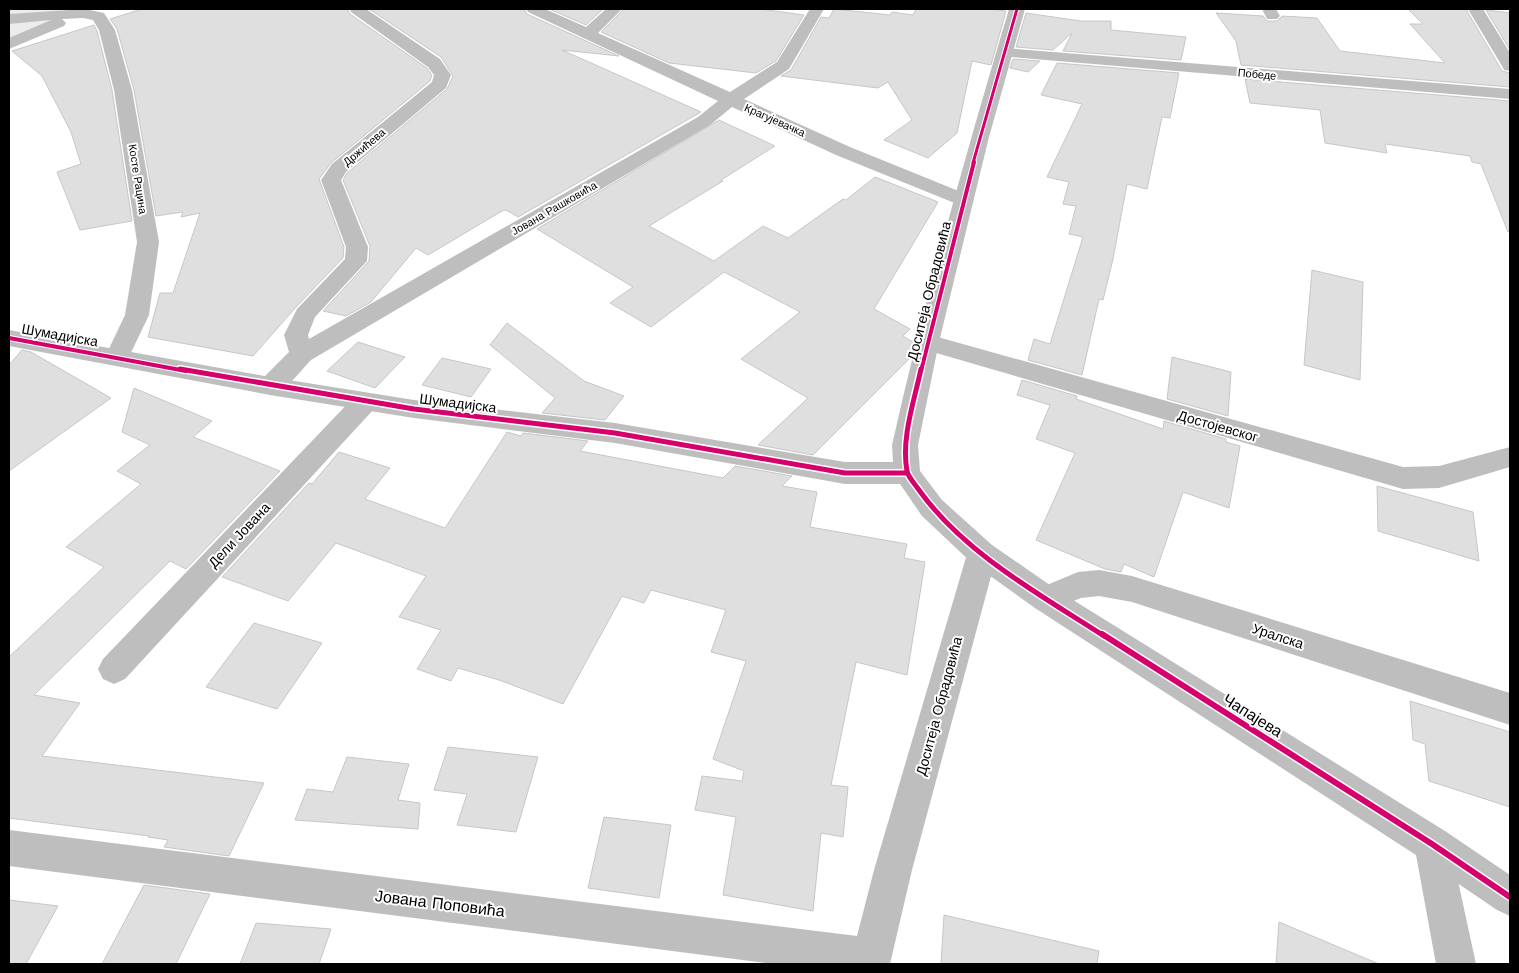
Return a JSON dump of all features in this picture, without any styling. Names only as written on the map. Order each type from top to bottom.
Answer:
[{"type":"street","name":"Држићева","points":[[302,354],[296,335],[306,314],[356,261],[357,247],[331,180],[339,168],[440,84],[443,75],[434,63],[356,9]]},
{"type":"street","name":"Крагујевачка","points":[[532,9],[888,170],[964,200]]},
{"type":"street","points":[[588,34],[615,9]]},
{"type":"street","name":"Јована Рашковића","points":[[270,386],[302,354],[704,121],[730,100],[783,65],[817,9]]},
{"type":"street","name":"Доситеја Обрадовића","points":[[907,473],[905,445],[927,342],[980,136],[1016,9]]},
{"type":"street","points":[[1475,9],[1510,66]]},
{"type":"street","points":[[9,19],[89,11]]},
{"type":"street","points":[[9,44],[89,11]]},
{"type":"street","name":"Косте Рацина","points":[[89,11],[99,16],[107,30],[123,90],[148,242],[137,315],[117,357]]},
{"type":"street","name":"Победе","points":[[1005,53],[1510,94]]},
{"type":"street","name":"Шумадијска","points":[[9,338],[365,402],[615,433],[845,474],[907,473]]},
{"type":"street","name":"Достојевског","points":[[927,342],[1403,478],[1439,477],[1510,457]]},
{"type":"street","name":"Дели Јована","points":[[114,669],[365,402]]},
{"type":"street","points":[[907,473],[932,508],[982,554]]},
{"type":"street","name":"Доситеја Обрадовића","points":[[870,961],[938,705],[982,554]]},
{"type":"street","name":"Чапајева","points":[[982,554],[1046,599],[1432,844],[1510,897]]},
{"type":"street","name":"Уралска","points":[[1046,599],[1078,585],[1099,582],[1132,589],[1510,709]]},
{"type":"street","points":[[1432,844],[1456,964]]},
{"type":"street","name":"Јована Поповића","points":[[9,848],[870,961]]},
{"type":"shaded area","points":[[9,9],[85,9],[9,39]]},
{"type":"building","points":[[142,9],[347,9],[350,14],[427,68],[432,75],[430,81],[331,163],[319,179],[344,247],[343,258],[253,356],[148,337],[160,293],[173,293],[200,213],[181,217],[183,212],[156,216],[134,90],[117,29],[110,19]]},
{"type":"building","points":[[369,9],[524,9],[527,14],[619,56],[562,50],[701,112],[518,217],[506,210],[502,211],[428,255],[416,248],[371,302],[346,316],[323,311],[369,261],[370,246],[343,180],[347,173],[447,89],[453,76],[441,57]]},
{"type":"building","points":[[549,9],[603,9],[586,25]]},
{"type":"building","points":[[624,9],[760,9],[804,15],[776,61],[756,73],[669,63],[601,32]]},
{"type":"building","points":[[834,9],[890,15],[892,12],[913,15],[916,9],[991,9],[1006,11],[991,65],[972,61],[957,133],[928,158],[884,140],[912,120],[888,82],[878,88],[781,76],[791,70],[821,17],[829,18]]},
{"type":"building","points":[[1408,9],[1466,9],[1502,71],[1510,73],[1510,87],[1241,65],[1236,41],[1216,13],[1263,16],[1267,21],[1277,21],[1282,16],[1317,18],[1340,51],[1445,63],[1410,24],[1423,24]]},
{"type":"building","points":[[1486,10],[1510,13],[1510,50]]},
{"type":"building","points":[[1026,13],[1081,21],[1111,21],[1111,30],[1186,37],[1181,60],[1063,51],[1072,33],[1053,50],[1016,47]]},
{"type":"building","points":[[94,25],[112,90],[132,221],[80,230],[57,172],[81,164],[71,132],[42,76],[12,51]]},
{"type":"building","points":[[1013,59],[1040,61],[1028,72],[1010,68]]},
{"type":"building","points":[[1057,63],[1179,73],[1170,118],[1162,117],[1147,189],[1127,184],[1113,259],[1103,300],[1099,299],[1082,375],[1028,360],[1034,339],[1050,344],[1083,237],[1069,234],[1076,206],[1063,204],[1069,182],[1047,177],[1082,104],[1041,95]]},
{"type":"building","points":[[1245,79],[1510,101],[1510,231],[1508,232],[1481,164],[1472,162],[1470,156],[1385,144],[1387,153],[1325,143],[1320,110],[1250,103]]},
{"type":"building","points":[[719,120],[775,146],[721,180],[723,181],[649,226],[714,261],[763,226],[788,238],[843,199],[846,200],[875,177],[938,202],[874,309],[910,329],[903,336],[913,342],[911,357],[813,455],[758,445],[808,398],[741,359],[800,312],[724,272],[651,327],[610,303],[633,287],[537,229]]},
{"type":"building","points":[[1312,270],[1363,282],[1360,380],[1304,365]]},
{"type":"building","points":[[507,323],[584,381],[624,396],[605,420],[542,413],[555,398],[490,345]]},
{"type":"building","points":[[358,342],[405,357],[375,388],[327,371]]},
{"type":"building","points":[[22,350],[31,352],[111,398],[9,471],[9,365]]},
{"type":"building","points":[[1172,357],[1231,372],[1228,416],[1167,399]]},
{"type":"building","points":[[442,358],[491,369],[471,397],[422,385]]},
{"type":"building","points":[[1022,380],[1077,396],[1076,399],[1163,429],[1164,421],[1226,439],[1226,442],[1240,446],[1229,508],[1183,492],[1154,577],[1124,564],[1121,572],[1105,569],[1036,540],[1075,453],[1036,439],[1050,405],[1017,395]]},
{"type":"building","points":[[134,388],[212,421],[193,437],[280,471],[186,569],[170,561],[34,695],[80,703],[42,756],[264,783],[229,856],[164,847],[168,840],[149,836],[9,818],[9,657],[104,567],[66,547],[141,484],[117,471],[150,445],[122,432]]},
{"type":"building","points":[[507,432],[521,436],[523,433],[588,441],[580,451],[723,478],[735,466],[792,476],[782,486],[817,492],[810,527],[907,544],[904,558],[925,562],[907,675],[856,662],[831,785],[848,787],[843,837],[821,833],[813,911],[723,895],[736,817],[695,810],[702,776],[742,781],[744,771],[713,759],[746,661],[711,652],[726,610],[651,590],[644,603],[622,596],[563,704],[499,680],[458,668],[451,681],[417,669],[441,630],[399,617],[426,576],[336,543],[288,601],[222,577],[309,483],[312,484],[339,452],[390,468],[365,499],[445,528]]},
{"type":"building","points":[[1377,486],[1473,512],[1479,561],[1378,531]]},
{"type":"building","points":[[254,623],[322,643],[277,709],[206,687]]},
{"type":"building","points":[[1410,701],[1510,732],[1510,807],[1429,781],[1425,744],[1413,740]]},
{"type":"building","points":[[448,747],[538,757],[516,832],[457,825],[467,794],[434,790]]},
{"type":"building","points":[[347,757],[409,764],[398,800],[420,803],[418,829],[295,820],[307,789],[333,792]]},
{"type":"building","points":[[604,817],[671,825],[659,898],[588,888]]},
{"type":"building","points":[[144,885],[210,894],[176,964],[102,964]]},
{"type":"building","points":[[9,900],[58,906],[26,964],[9,964]]},
{"type":"building","points":[[944,915],[1099,951],[1097,964],[941,964]]},
{"type":"building","points":[[1279,922],[1379,964],[1276,964]]},
{"type":"building","points":[[256,923],[331,929],[319,964],[240,964]]},
{"type":"cycle path","points":[[1017,9],[980,137],[927,342],[905,445],[907,473],[932,508],[982,554],[1046,599],[1432,844],[1510,897]]},
{"type":"cycle path","points":[[9,338],[270,386],[414,409],[615,433],[845,473],[907,473]]}]
